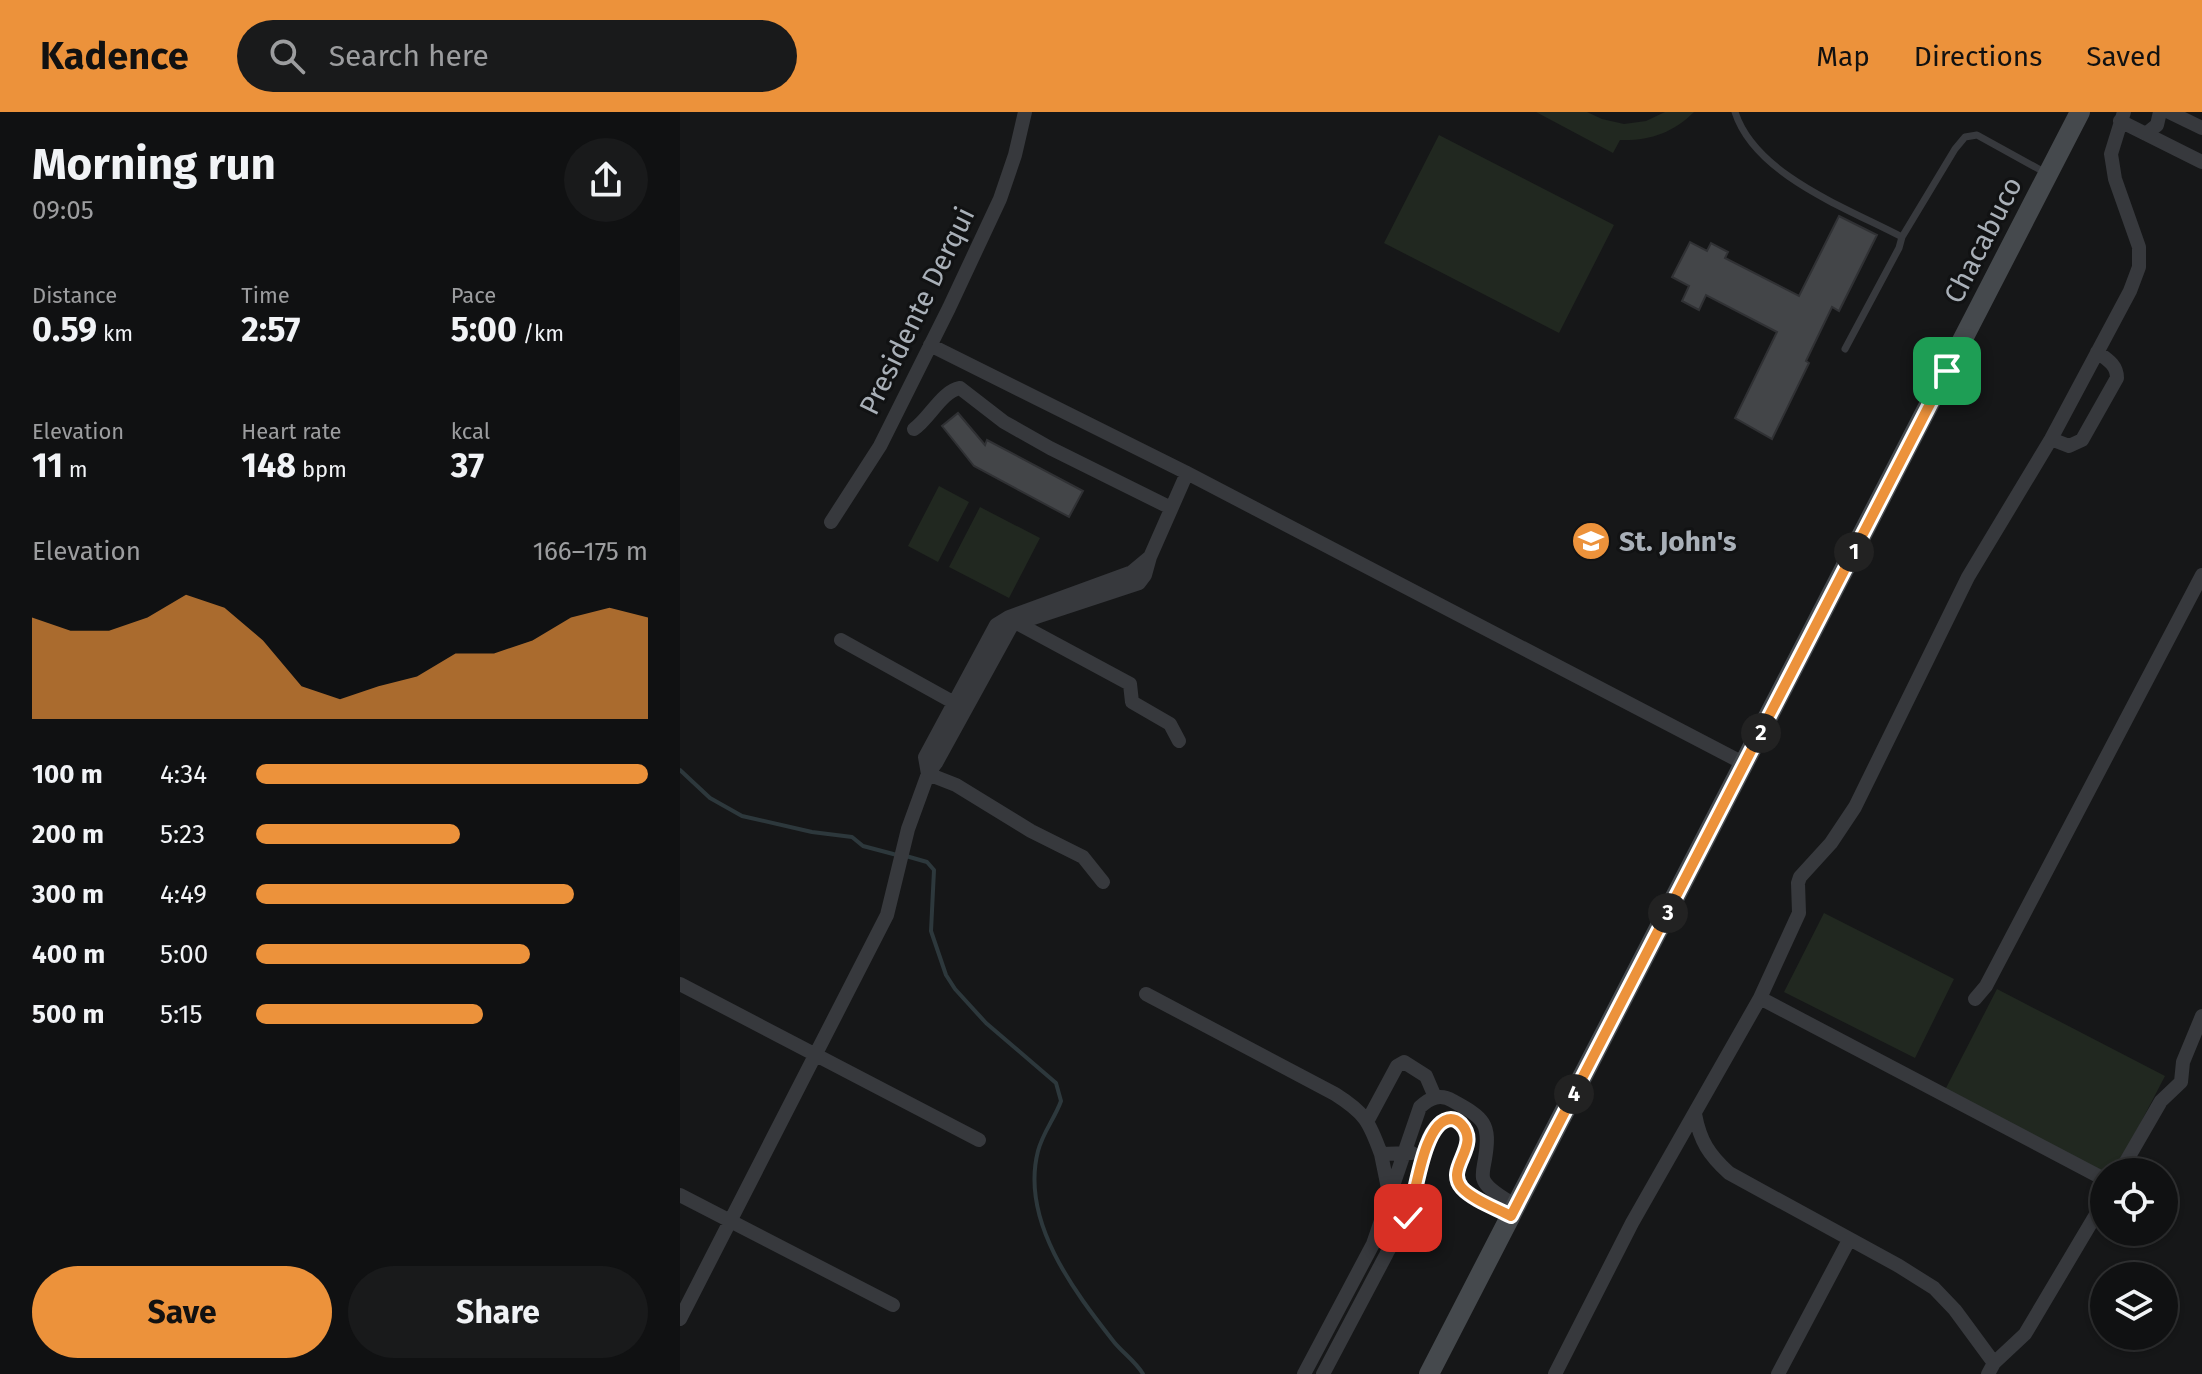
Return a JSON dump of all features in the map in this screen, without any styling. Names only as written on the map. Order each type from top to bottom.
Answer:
[{"type":"street","name":"Presidente Derqui","points":[[831,522],[880,446],[1000,199],[1025,112]]},
{"type":"street","name":"Chacabuco","points":[[1429,1374],[2080,112]]},
{"type":"street","points":[[2146,134],[2157,125],[2160,112]]},
{"type":"street","points":[[2169,112],[2202,128]]},
{"type":"street","points":[[1555,1374],[1632,1223],[1760,998],[1799,913],[1800,877],[1831,843],[1855,807],[1983,548],[2051,439],[2139,267],[2139,247],[2115,179],[2111,154],[2122,116],[2146,134],[2202,162]]},
{"type":"street","points":[[930,345],[1187,473],[1745,764]]},
{"type":"street","points":[[2051,439],[2069,446],[2082,440],[2117,378],[2112,363],[2097,352]]},
{"type":"street","points":[[914,429],[932,414],[950,392],[960,388],[1016,429],[1171,508]]},
{"type":"street","points":[[1013,620],[1139,583],[1187,473]]},
{"type":"street","points":[[1975,999],[1986,986],[2065,839],[2202,575]]},
{"type":"street","points":[[680,1319],[887,915],[908,829],[928,774],[925,757],[1013,620]]},
{"type":"street","points":[[1013,620],[1130,684],[1132,702],[1170,724],[1179,741]]},
{"type":"street","points":[[841,640],[959,706]]},
{"type":"street","points":[[928,774],[956,785],[1031,831],[1083,857],[1103,882]]},
{"type":"street","points":[[680,984],[979,1140]]},
{"type":"street","points":[[1146,994],[1358,1108],[1368,1120],[1381,1154],[1388,1202]]},
{"type":"street","points":[[1760,998],[2090,1172]]},
{"type":"street","points":[[2128,1158],[2161,1101],[2181,1082],[2183,1062],[2202,1016]]},
{"type":"street","points":[[1368,1120],[1397,1066],[1404,1062],[1426,1076],[1435,1097]]},
{"type":"street","points":[[1304,1374],[1380,1226],[1420,1107],[1435,1097],[1447,1097],[1478,1114],[1488,1137],[1483,1179],[1514,1211]]},
{"type":"street","points":[[1695,1114],[1701,1141],[1729,1173],[1934,1288],[1955,1310],[1991,1369],[2025,1334],[2090,1225]]},
{"type":"street","points":[[1323,1374],[1408,1218],[1434,1129],[1446,1120],[1460,1122],[1469,1137],[1458,1169],[1461,1187],[1514,1211]]},
{"type":"street","points":[[1381,1154],[1425,1154]]},
{"type":"street","points":[[680,1195],[893,1305]]},
{"type":"street","points":[[1388,1202],[1408,1218]]},
{"type":"street","points":[[1380,1226],[1398,1235]]},
{"type":"street","points":[[1778,1374],[1849,1240]]},
{"type":"lane","points":[[1735,112],[1750,143],[1789,178],[1902,237]]},
{"type":"lane","points":[[1845,349],[1902,237],[1965,137],[1977,135],[2048,174]]},
{"type":"shaded area","points":[[1536,112],[1587,112],[1624,124],[1646,121],[1665,112],[1694,112],[1660,134],[1620,140],[1613,153]]},
{"type":"shaded area","points":[[1439,135],[1614,225],[1559,333],[1384,243]]},
{"type":"shaded area","points":[[939,486],[969,502],[938,562],[908,546]]},
{"type":"shaded area","points":[[980,507],[1040,538],[1009,598],[949,567]]},
{"type":"shaded area","points":[[1824,913],[1954,979],[1915,1058],[1784,992]]},
{"type":"shaded area","points":[[1997,989],[2165,1076],[2122,1158],[2090,1158],[2090,1165],[1945,1090]]},
{"type":"building","points":[[1839,216],[1877,235],[1839,311],[1832,307],[1772,439],[1735,418],[1777,332],[1706,295],[1699,310],[1682,301],[1689,286],[1672,277],[1690,242],[1707,251],[1711,243],[1728,252],[1725,258],[1799,296]]},
{"type":"building","points":[[958,413],[985,445],[987,440],[1083,491],[1069,517],[974,466],[942,426]]},
{"type":"waterway","points":[[680,770],[710,798],[742,816],[812,832],[852,837],[863,846],[897,855]]},
{"type":"waterway","points":[[906,856],[927,862],[934,870],[931,931],[946,975],[955,989],[986,1023],[1056,1083],[1061,1101],[1040,1144],[1034,1177],[1044,1229],[1054,1254],[1083,1300],[1143,1374]]},
{"type":"place","name":"St. John's","points":[[1591,541]]},
{"type":"route","points":[[1408,1218],[1427,1143],[1434,1129],[1453,1119],[1460,1122],[1469,1137],[1458,1169],[1461,1187],[1511,1216],[1947,371]]}]
